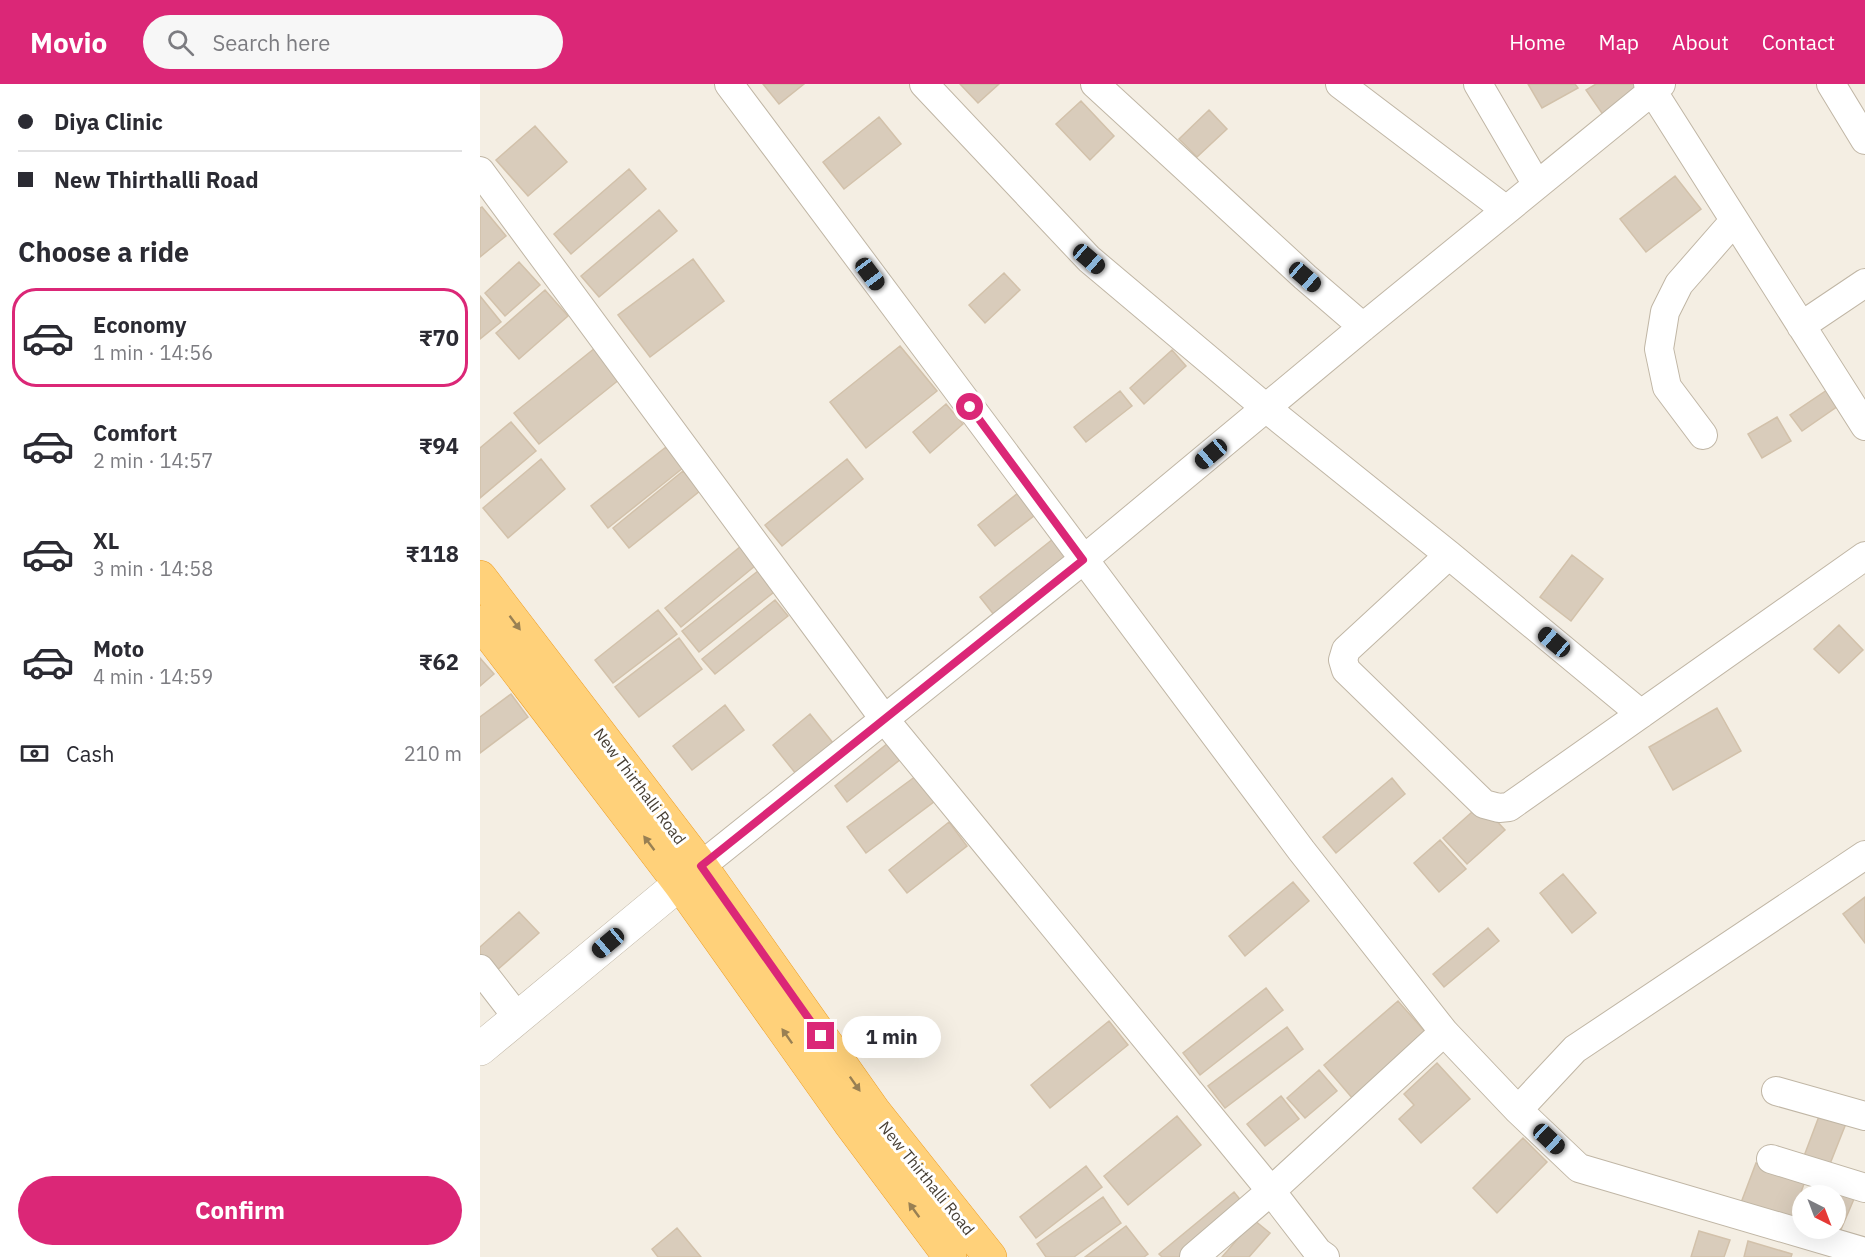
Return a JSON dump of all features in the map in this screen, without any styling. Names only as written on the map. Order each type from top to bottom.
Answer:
[{"type":"highway","name":"New Thirthalli Road","points":[[480,577],[691,875],[990,1257]]},
{"type":"highway","points":[[480,622],[691,875],[849,1122],[950,1257]]},
{"type":"street","points":[[729,84],[1301,850],[1444,1032],[1518,1110],[1579,1168],[1865,1252]]},
{"type":"street","points":[[924,84],[1089,259],[1266,408],[1449,555],[1641,714]]},
{"type":"street","points":[[1095,84],[1305,277],[1363,327]]},
{"type":"street","points":[[1340,84],[1506,210]]},
{"type":"street","points":[[1478,84],[1537,185]]},
{"type":"street","points":[[1831,84],[1865,140]]},
{"type":"street","points":[[480,1049],[691,875],[1083,560],[1537,185],[1653,86],[1734,221],[1865,426]]},
{"type":"street","points":[[480,171],[885,720],[1271,1191],[1318,1252],[1325,1257]]},
{"type":"street","points":[[1702,435],[1667,387],[1659,349],[1665,312],[1678,284],[1734,221]]},
{"type":"street","points":[[1801,326],[1865,283]]},
{"type":"street","points":[[1449,555],[1346,650],[1343,660],[1346,670],[1484,804],[1499,808],[1509,807],[1865,556]]},
{"type":"street","points":[[1518,1110],[1575,1049],[1865,855]]},
{"type":"street","points":[[480,969],[518,1018]]},
{"type":"street","points":[[1194,1257],[1271,1191],[1444,1032]]},
{"type":"street","points":[[1776,1091],[1865,1116]]},
{"type":"street","points":[[1771,1160],[1865,1188]]},
{"type":"building","points":[[763,84],[804,84],[779,104]]},
{"type":"building","points":[[960,84],[999,84],[978,103]]},
{"type":"building","points":[[1528,84],[1575,84],[1578,88],[1542,108]]},
{"type":"building","points":[[1596,84],[1635,84],[1643,95],[1606,119],[1586,90]]},
{"type":"building","points":[[1081,101],[1114,136],[1090,160],[1056,124]]},
{"type":"building","points":[[1209,110],[1227,129],[1197,157],[1179,139]]},
{"type":"building","points":[[879,117],[901,144],[844,189],[823,162]]},
{"type":"building","points":[[535,126],[567,162],[528,196],[496,160]]},
{"type":"building","points":[[629,169],[646,189],[571,254],[554,234]]},
{"type":"building","points":[[1675,176],[1701,209],[1646,252],[1620,219]]},
{"type":"building","points":[[482,207],[506,236],[480,257],[480,208]]},
{"type":"building","points":[[659,210],[677,231],[599,297],[581,276]]},
{"type":"building","points":[[693,259],[724,301],[650,357],[618,315]]},
{"type":"building","points":[[519,262],[540,285],[505,316],[485,293]]},
{"type":"building","points":[[1004,273],[1020,290],[985,323],[969,305]]},
{"type":"building","points":[[545,290],[568,316],[519,359],[496,333]]},
{"type":"building","points":[[480,296],[501,322],[480,339]]},
{"type":"building","points":[[900,346],[937,391],[866,448],[830,402]]},
{"type":"building","points":[[595,348],[620,379],[539,444],[514,413]]},
{"type":"building","points":[[1172,350],[1186,366],[1144,404],[1130,388]]},
{"type":"building","points":[[1827,390],[1838,406],[1802,431],[1790,415]]},
{"type":"building","points":[[1120,391],[1132,406],[1086,442],[1074,427]]},
{"type":"building","points":[[946,404],[963,424],[930,453],[913,432]]},
{"type":"building","points":[[1777,417],[1791,441],[1762,458],[1748,434]]},
{"type":"building","points":[[511,422],[536,451],[480,498],[480,448]]},
{"type":"building","points":[[666,447],[683,468],[608,528],[591,506]]},
{"type":"building","points":[[541,459],[565,489],[508,538],[483,508]]},
{"type":"building","points":[[847,459],[863,479],[782,546],[765,525]]},
{"type":"building","points":[[683,471],[700,491],[629,548],[613,528]]},
{"type":"building","points":[[1018,493],[1035,515],[995,546],[978,525]]},
{"type":"building","points":[[1058,535],[1077,558],[998,620],[980,597]]},
{"type":"building","points":[[746,542],[761,561],[681,627],[665,608]]},
{"type":"building","points":[[1572,555],[1603,579],[1571,621],[1540,597]]},
{"type":"building","points":[[763,567],[779,588],[699,652],[682,631]]},
{"type":"building","points":[[775,600],[788,616],[715,674],[702,659]]},
{"type":"building","points":[[658,610],[677,634],[613,683],[595,660]]},
{"type":"building","points":[[1839,625],[1863,650],[1839,673],[1814,649]]},
{"type":"building","points":[[679,638],[702,669],[639,717],[615,687]]},
{"type":"building","points":[[480,658],[494,674],[480,686]]},
{"type":"building","points":[[511,694],[528,717],[480,753],[480,717]]},
{"type":"building","points":[[725,705],[744,730],[692,770],[673,746]]},
{"type":"building","points":[[1717,708],[1741,751],[1673,790],[1649,747]]},
{"type":"building","points":[[810,714],[833,743],[796,774],[773,745]]},
{"type":"building","points":[[893,739],[906,755],[847,802],[835,786]]},
{"type":"building","points":[[916,776],[935,801],[866,853],[847,827]]},
{"type":"building","points":[[1392,778],[1405,794],[1336,853],[1323,837]]},
{"type":"building","points":[[1481,804],[1505,830],[1467,864],[1443,838]]},
{"type":"building","points":[[949,822],[967,846],[907,893],[889,870]]},
{"type":"building","points":[[1440,840],[1466,869],[1439,892],[1414,863]]},
{"type":"building","points":[[1563,874],[1596,913],[1572,933],[1540,893]]},
{"type":"building","points":[[1293,882],[1309,901],[1245,956],[1229,936]]},
{"type":"building","points":[[1865,897],[1865,943],[1843,914]]},
{"type":"building","points":[[519,912],[539,933],[496,971],[480,954],[480,947]]},
{"type":"building","points":[[1488,928],[1499,941],[1444,987],[1433,974]]},
{"type":"building","points":[[1266,988],[1283,1010],[1200,1075],[1183,1053]]},
{"type":"building","points":[[1398,1001],[1428,1035],[1353,1099],[1324,1065]]},
{"type":"building","points":[[1109,1021],[1128,1045],[1050,1108],[1031,1085]]},
{"type":"building","points":[[1287,1027],[1303,1049],[1225,1108],[1208,1086]]},
{"type":"building","points":[[1437,1063],[1470,1099],[1421,1143],[1399,1119],[1414,1105],[1404,1094]]},
{"type":"building","points":[[1319,1070],[1337,1091],[1305,1118],[1287,1098]]},
{"type":"building","points":[[1281,1096],[1299,1119],[1265,1146],[1247,1124]]},
{"type":"building","points":[[1821,1111],[1847,1121],[1826,1174],[1801,1164]]},
{"type":"building","points":[[1177,1116],[1201,1145],[1128,1205],[1104,1176]]},
{"type":"building","points":[[1523,1138],[1547,1162],[1497,1213],[1473,1188]]},
{"type":"building","points":[[1756,1163],[1805,1181],[1804,1185],[1792,1185],[1792,1218],[1789,1226],[1739,1208]]},
{"type":"building","points":[[1086,1166],[1102,1187],[1036,1238],[1020,1217]]},
{"type":"building","points":[[1846,1187],[1857,1192],[1846,1218]]},
{"type":"building","points":[[1234,1192],[1246,1207],[1186,1257],[1162,1257],[1159,1254]]},
{"type":"building","points":[[1103,1197],[1121,1223],[1074,1257],[1046,1257],[1037,1244]]},
{"type":"building","points":[[1254,1220],[1270,1233],[1249,1257],[1222,1257]]},
{"type":"building","points":[[1126,1226],[1148,1254],[1144,1257],[1085,1257]]},
{"type":"building","points":[[677,1228],[701,1257],[658,1257],[652,1249]]},
{"type":"building","points":[[1699,1231],[1730,1240],[1724,1257],[1691,1257]]},
{"type":"building","points":[[1748,1241],[1792,1254],[1791,1257],[1744,1257]]},
{"type":"route","points":[[821,1036],[701,866],[1083,560],[970,407]]}]
